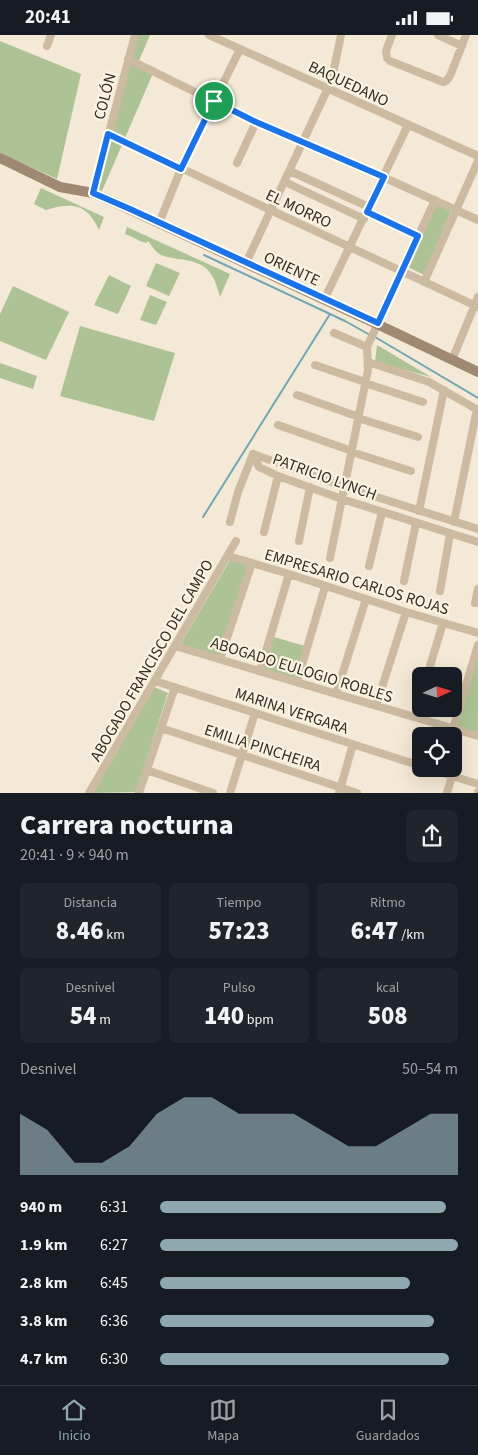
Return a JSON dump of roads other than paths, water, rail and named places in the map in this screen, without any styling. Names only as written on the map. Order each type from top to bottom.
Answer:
[{"type":"street","points":[[47,46],[51,35]]},
{"type":"street","name":"COLÓN","points":[[93,193],[135,35]]},
{"type":"street","name":"BAQUEDANO","points":[[209,35],[478,156]]},
{"type":"street","points":[[246,263],[328,88],[341,35]]},
{"type":"street","points":[[392,35],[386,55],[390,61],[440,82],[446,81],[450,76],[466,35]]},
{"type":"street","points":[[438,35],[462,46]]},
{"type":"street","points":[[159,223],[181,169],[240,49]]},
{"type":"street","points":[[128,59],[256,122],[478,219]]},
{"type":"street","points":[[237,163],[256,122]]},
{"type":"street","points":[[324,300],[408,125]]},
{"type":"street","name":"EL MORRO","points":[[108,134],[402,272],[477,303]]},
{"type":"street","name":"ORIENTE","points":[[0,158],[60,187],[93,193],[116,203],[478,371]]},
{"type":"street","points":[[424,282],[478,161]]},
{"type":"street","points":[[290,171],[366,213]]},
{"type":"street","points":[[284,182],[366,213],[418,236]]},
{"type":"street","points":[[330,557],[365,383],[368,345],[435,199]]},
{"type":"street","points":[[452,359],[477,303]]},
{"type":"street","points":[[334,333],[368,345]]},
{"type":"street","points":[[368,362],[429,381],[477,409],[454,522]]},
{"type":"street","points":[[315,365],[423,402]]},
{"type":"street","points":[[419,511],[444,390]]},
{"type":"street","points":[[297,395],[418,437]]},
{"type":"street","points":[[278,425],[411,471]]},
{"type":"street","points":[[230,522],[238,492],[254,454]]},
{"type":"street","name":"PATRICIO LYNCH","points":[[254,454],[345,487],[478,529]]},
{"type":"street","name":"PATRICIO LYNCH","points":[[254,454],[259,467],[278,476],[478,543]]},
{"type":"street","points":[[264,532],[278,476]]},
{"type":"street","points":[[299,541],[310,487]]},
{"type":"street","points":[[369,567],[382,512]]},
{"type":"street","points":[[404,581],[416,523]]},
{"type":"street","points":[[440,591],[450,534]]},
{"type":"street","name":"ABOGADO FRANCISCO DEL CAMPO","points":[[89,793],[236,541]]},
{"type":"street","name":"EMPRESARIO CARLOS ROJAS","points":[[228,556],[478,633]]},
{"type":"street","points":[[220,659],[252,563]]},
{"type":"street","points":[[260,671],[289,574]]},
{"type":"street","points":[[297,682],[325,587]]},
{"type":"street","points":[[475,603],[478,589]]},
{"type":"street","points":[[336,694],[366,599]]},
{"type":"street","points":[[376,706],[406,612]]},
{"type":"street","points":[[430,667],[443,623]]},
{"type":"street","points":[[454,727],[478,645]]},
{"type":"street","name":"ABOGADO EULOGIO ROBLES","points":[[175,646],[412,716]]},
{"type":"street","name":"MARINA VERGARA","points":[[155,681],[412,763]]},
{"type":"street","points":[[139,793],[175,687]]},
{"type":"street","points":[[230,793],[255,713]]},
{"type":"street","name":"ABOGADO EULOGIO ROBLES","points":[[414,717],[446,727]]},
{"type":"street","name":"EMILIA PINCHEIRA","points":[[161,728],[339,790],[357,793]]},
{"type":"street","name":"ABOGADO EULOGIO ROBLES","points":[[462,732],[478,737]]},
{"type":"street","points":[[339,790],[353,744]]},
{"type":"street","points":[[147,771],[214,793]]},
{"type":"street","points":[[447,793],[452,777]]},
{"type":"street","points":[[455,777],[478,784]]},
{"type":"waterway","points":[[204,255],[345,321],[370,335]]},
{"type":"waterway","points":[[203,517],[330,314]]},
{"type":"waterway","points":[[375,337],[478,398]]}]
